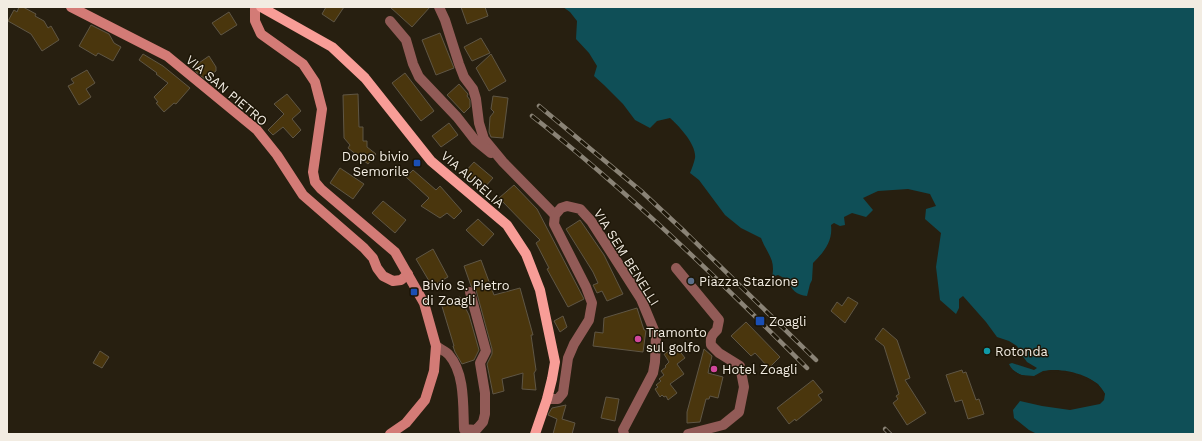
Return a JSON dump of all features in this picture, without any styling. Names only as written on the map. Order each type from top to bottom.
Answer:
[{"type":"main road","name":"VIA AURELIA","points":[[261,7],[332,47],[365,78],[431,161],[507,226],[526,254],[540,290],[554,362],[552,380],[547,399],[535,434]]},
{"type":"street","name":"VIA SAN PIETRO","points":[[71,7],[167,56],[257,130],[277,155],[303,195],[364,248],[373,258],[377,268],[383,276],[393,281],[401,280],[408,274]]},
{"type":"street","points":[[255,7],[255,21],[260,34],[303,64],[315,82],[322,109],[313,172],[314,182],[395,252],[424,303],[436,346],[434,371],[425,400],[406,423],[390,434]]},
{"type":"street","points":[[439,7],[445,20],[464,77],[473,89],[476,99],[479,123],[484,139],[501,160],[555,215],[554,224],[586,287],[592,303],[589,320],[574,344],[568,358],[563,393],[558,399],[547,399]]},
{"type":"street","points":[[390,21],[406,40],[413,64],[419,77],[457,117],[474,140],[485,150],[501,160]]},
{"type":"street","name":"VIA SEM BENELLI","points":[[555,215],[561,208],[567,206],[580,209],[591,221],[641,299],[656,335],[653,373],[623,430],[624,434]]},
{"type":"street","points":[[676,268],[719,320],[717,330],[712,334],[710,339],[711,344],[720,353],[740,366],[744,387],[739,412],[723,425],[688,434]]},
{"type":"street","points":[[436,346],[449,354],[455,364],[461,381],[464,429],[476,430],[482,422],[486,406],[480,363],[486,351],[470,292]]},
{"type":"water","points":[[563,7],[1195,7],[1195,434],[1035,434],[1014,418],[1013,410],[1020,401],[1070,410],[1100,404],[1104,400],[1105,394],[1096,383],[1090,379],[1082,375],[1066,371],[1050,370],[1035,376],[1019,374],[1013,370],[1009,364],[1012,363],[1034,370],[1037,368],[1027,362],[1017,346],[1009,341],[997,337],[963,296],[959,299],[959,308],[956,314],[940,300],[936,267],[941,233],[925,219],[926,209],[936,206],[930,194],[908,189],[878,191],[863,198],[873,210],[866,217],[852,213],[844,217],[845,225],[840,226],[834,223],[831,225],[831,236],[827,246],[813,263],[812,280],[807,296],[795,291],[791,287],[788,280],[778,275],[772,277],[772,261],[761,238],[741,228],[725,215],[699,180],[690,173],[695,160],[695,153],[687,136],[670,118],[657,121],[650,128],[635,120],[623,104],[594,76],[597,66],[589,53],[576,39],[577,21],[570,12]]},
{"type":"pier","points":[[1010,370],[1021,375],[1034,376],[1043,371],[1052,370],[1072,373],[1090,379],[1098,384],[1105,394],[1103,396],[1102,391],[1097,385],[1072,375],[1052,372],[1044,373],[1035,378],[1021,377]]},
{"type":"building","points":[[19,7],[23,7],[36,14],[35,16],[44,21],[48,28],[51,26],[59,40],[42,51],[31,34],[8,21],[14,10],[17,12]]},
{"type":"building","points":[[326,7],[344,7],[334,22],[322,14]]},
{"type":"building","points":[[390,7],[430,7],[412,27]]},
{"type":"building","points":[[461,7],[485,7],[488,16],[467,24]]},
{"type":"building","points":[[229,12],[237,25],[221,35],[212,23]]},
{"type":"building","points":[[91,25],[109,34],[114,43],[121,47],[113,61],[98,53],[96,56],[79,46]]},
{"type":"building","points":[[440,33],[454,68],[436,75],[422,40]]},
{"type":"building","points":[[481,38],[490,53],[472,61],[464,47]]},
{"type":"building","points":[[143,54],[163,66],[190,88],[176,104],[174,103],[164,112],[156,103],[158,102],[154,97],[168,83],[139,60]]},
{"type":"building","points":[[491,54],[506,81],[489,91],[476,68]]},
{"type":"building","points":[[209,56],[216,67],[216,71],[205,79],[195,71],[193,67]]},
{"type":"building","points":[[87,70],[95,83],[86,89],[91,97],[79,105],[68,86],[74,83],[71,79]]},
{"type":"building","points":[[405,73],[434,111],[421,121],[392,83]]},
{"type":"building","points":[[459,84],[468,94],[467,96],[470,100],[470,107],[464,113],[447,95]]},
{"type":"building","points":[[287,94],[301,111],[292,119],[301,130],[293,138],[283,127],[273,135],[268,130],[284,114],[274,104]]},
{"type":"building","points":[[358,94],[359,127],[363,127],[363,141],[367,141],[367,147],[376,154],[368,164],[348,148],[350,145],[344,138],[343,95]]},
{"type":"building","points":[[493,96],[508,98],[503,138],[491,137],[489,132],[490,117],[494,112],[491,109]]},
{"type":"building","points":[[449,123],[458,135],[441,147],[432,136]]},
{"type":"building","points":[[474,162],[493,178],[484,188],[480,188],[464,173]]},
{"type":"building","points":[[340,168],[364,184],[353,199],[330,183]]},
{"type":"building","points":[[413,170],[436,190],[440,186],[462,211],[454,219],[447,213],[440,218],[421,206],[429,198],[406,177]]},
{"type":"building","points":[[514,185],[537,209],[584,299],[568,307],[547,269],[549,268],[536,243],[540,240],[499,198]]},
{"type":"building","points":[[383,201],[406,220],[395,233],[372,213]]},
{"type":"building","points":[[478,219],[494,234],[483,246],[466,230]]},
{"type":"building","points":[[580,220],[604,255],[623,294],[607,301],[602,291],[597,293],[593,285],[598,283],[593,272],[566,229]]},
{"type":"building","points":[[433,249],[448,277],[432,286],[416,259]]},
{"type":"building","points":[[481,260],[494,295],[520,288],[533,335],[531,335],[536,370],[534,373],[536,390],[522,389],[523,373],[502,379],[504,391],[493,394],[487,364],[492,354],[492,349],[476,290],[471,286],[464,266]]},
{"type":"building","points":[[460,297],[469,315],[479,350],[474,360],[462,364],[455,352],[441,303]]},
{"type":"building","points":[[848,297],[858,303],[845,323],[831,311],[837,302],[842,306]]},
{"type":"building","points":[[637,308],[644,330],[646,330],[643,352],[593,346],[595,332],[603,333],[604,318]]},
{"type":"building","points":[[563,316],[567,327],[560,332],[554,321]]},
{"type":"building","points":[[746,322],[780,357],[769,368],[755,353],[751,356],[731,336]]},
{"type":"building","points":[[883,328],[897,340],[910,378],[905,380],[926,413],[907,425],[893,403],[898,399],[896,396],[899,394],[884,346],[875,339]]},
{"type":"building","points":[[674,348],[676,351],[678,349],[685,358],[677,364],[684,374],[670,384],[677,393],[668,400],[666,396],[664,397],[662,395],[660,397],[655,389],[658,387],[656,385],[661,381],[659,379],[664,375],[661,371],[669,362],[664,354]]},
{"type":"building","points":[[704,349],[712,356],[708,373],[723,377],[718,398],[710,396],[709,399],[706,399],[700,422],[687,423],[687,412]]},
{"type":"building","points":[[100,351],[109,357],[102,368],[93,363]]},
{"type":"building","points":[[962,370],[963,373],[966,372],[976,400],[979,399],[984,414],[968,419],[962,400],[955,402],[946,375]]},
{"type":"building","points":[[813,380],[823,392],[818,395],[822,400],[796,421],[795,419],[789,424],[777,408]]},
{"type":"building","points":[[606,397],[619,399],[615,421],[601,418]]},
{"type":"building","points":[[566,405],[562,419],[575,423],[572,434],[553,434],[557,419],[548,415],[552,408]]},
{"type":"railway","points":[[539,106],[641,191],[816,360]]},
{"type":"railway","points":[[532,116],[639,206],[741,302],[807,368]]},
{"type":"railway","points":[[885,429],[890,434]]},
{"type":"place","name":"Dopo bivio Semorile","points":[[417,163]]},
{"type":"place","name":"Piazza Stazione","points":[[691,281]]},
{"type":"place","name":"Bivio S. Pietro di Zoagli","points":[[414,292]]},
{"type":"place","name":"Zoagli","points":[[760,321]]},
{"type":"place","name":"Tramonto sul golfo","points":[[638,339]]},
{"type":"place","name":"Rotonda","points":[[987,351]]},
{"type":"place","name":"Hotel Zoagli","points":[[714,369]]}]
